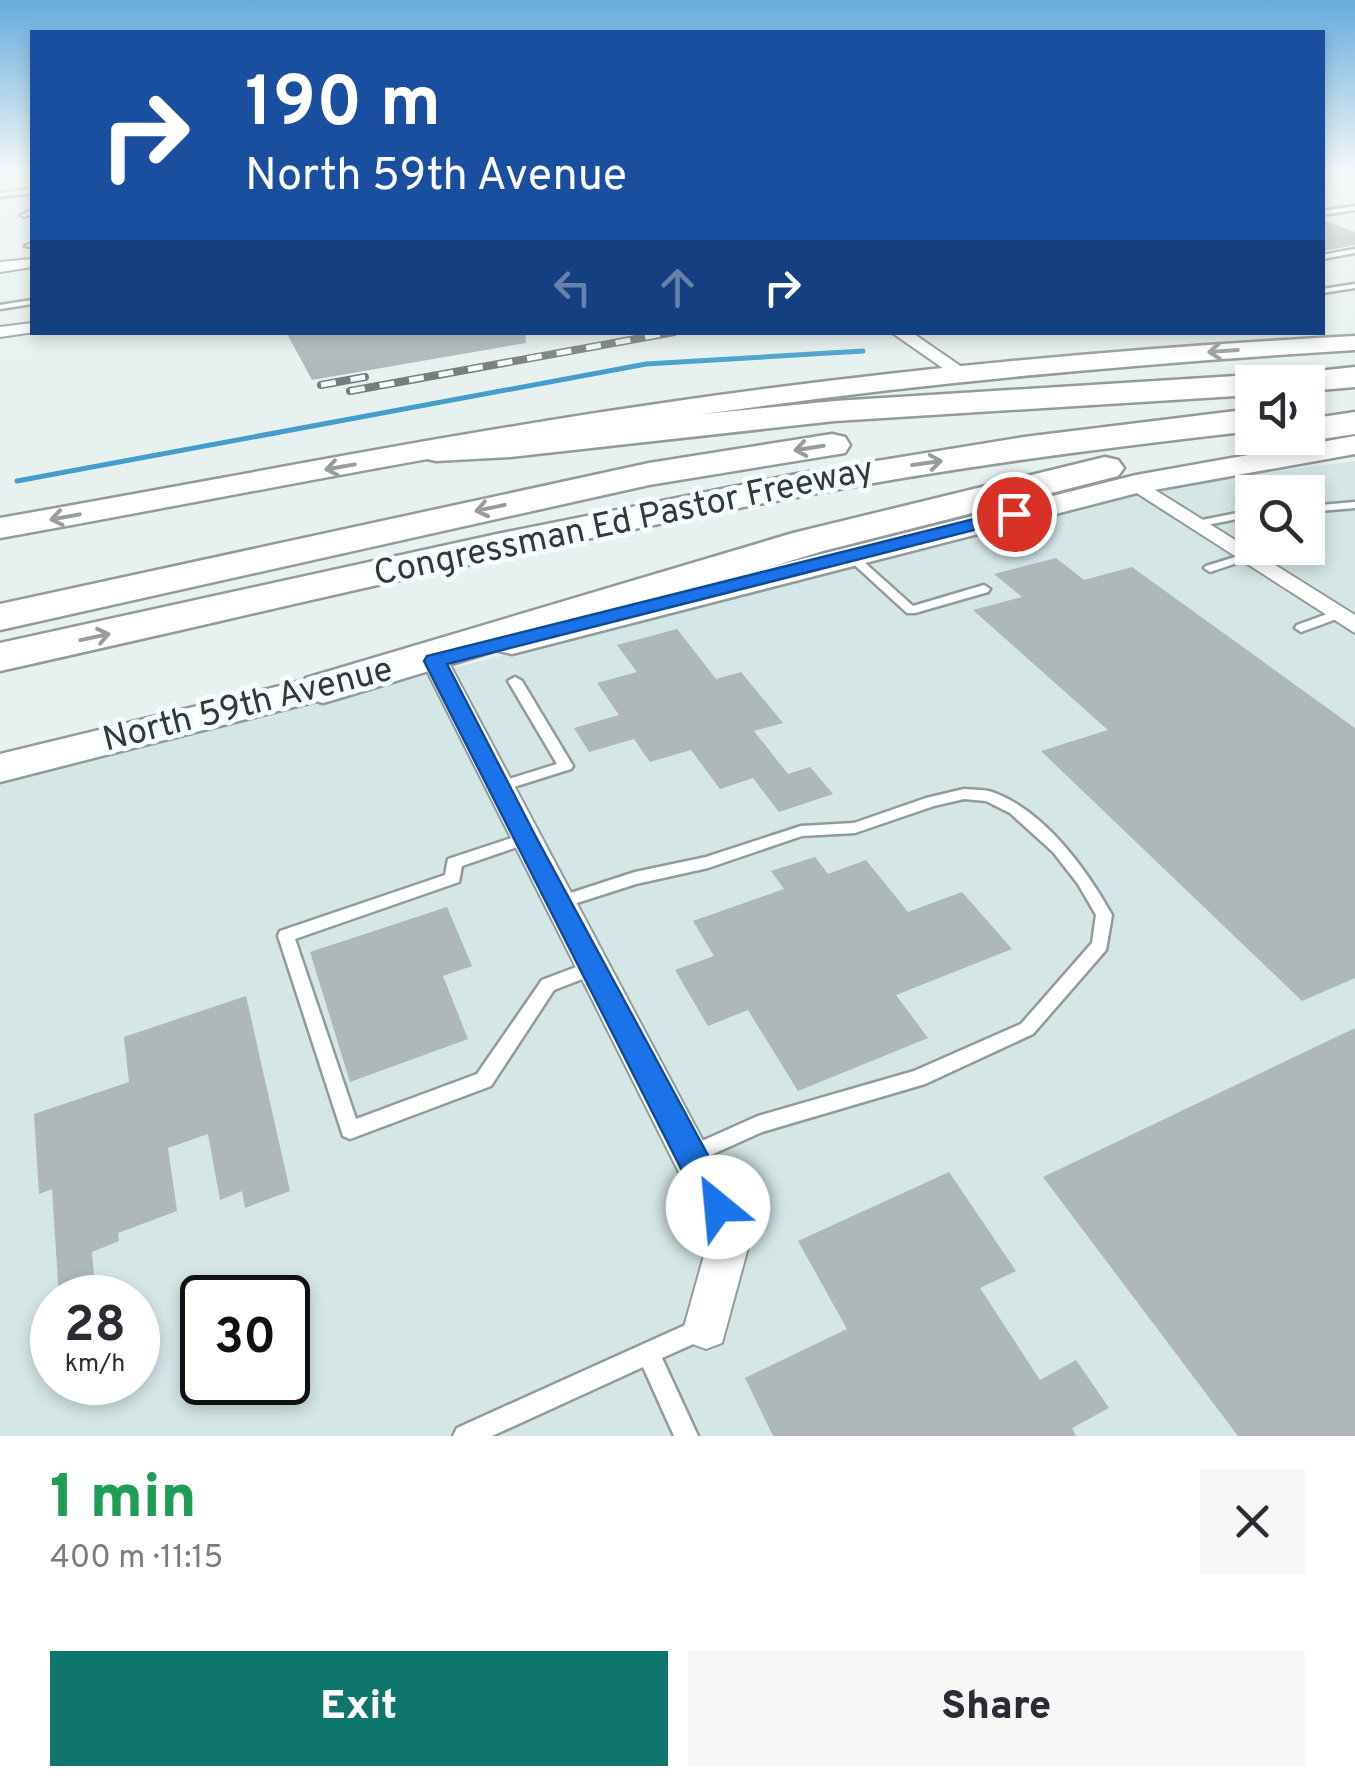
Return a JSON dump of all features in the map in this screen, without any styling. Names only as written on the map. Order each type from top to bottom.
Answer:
[{"type":"highway","points":[[1325,379],[1355,377]]},
{"type":"highway","points":[[436,450],[510,446],[835,411],[1235,387]]},
{"type":"highway","name":"Congressman Ed Pastor Freeway","points":[[0,617],[649,474],[1008,418],[1235,388]]},
{"type":"highway","points":[[1325,412],[1355,408]]},
{"type":"highway","name":"Congressman Ed Pastor Freeway","points":[[0,657],[535,538],[794,486],[978,455],[1235,422]]},
{"type":"highway","points":[[1325,427],[1355,423]]},
{"type":"highway","points":[[324,688],[893,519],[1078,474],[1235,443]]},
{"type":"main road","points":[[0,528],[683,408],[963,374],[1355,343]]},
{"type":"main road","name":"North 59th Avenue","points":[[0,768],[1136,484],[1355,445]]},
{"type":"street","points":[[0,268],[30,264]]},
{"type":"street","points":[[0,332],[30,328]]},
{"type":"street","points":[[904,335],[963,374]]},
{"type":"street","points":[[1136,484],[1235,548]]},
{"type":"street","points":[[1262,565],[1346,620]]},
{"type":"street","points":[[435,661],[524,839],[732,1233],[706,1327]]},
{"type":"lane","points":[[1325,256],[1355,251]]},
{"type":"lane","points":[[1325,291],[1355,286]]},
{"type":"lane","points":[[0,306],[30,302]]},
{"type":"lane","points":[[1325,508],[1355,505]]},
{"type":"lane","points":[[1197,524],[1235,516]]},
{"type":"lane","points":[[851,556],[911,610],[984,589]]},
{"type":"lane","points":[[1210,568],[1235,560]]},
{"type":"lane","points":[[1301,628],[1346,620]]},
{"type":"lane","points":[[498,786],[566,766],[515,680]]},
{"type":"lane","points":[[558,903],[635,878],[708,862],[802,831],[855,828],[964,794],[988,796],[1015,809],[1058,848],[1084,880],[1104,915],[1100,945],[1027,1029],[918,1078],[758,1125],[690,1155]]},
{"type":"lane","points":[[524,839],[454,863],[453,878],[286,936],[350,1130],[484,1080],[548,985],[592,968]]},
{"type":"lane","points":[[465,1436],[706,1327]]},
{"type":"lane","points":[[648,1353],[686,1436]]},
{"type":"shaded area","points":[[1355,461],[1355,1436],[0,1436],[0,783],[1187,482],[1235,476],[1235,565],[1325,565],[1325,475],[1243,475]]},
{"type":"building","points":[[1325,239],[1355,239],[1355,245],[1325,250]]},
{"type":"building","points":[[288,335],[525,335],[526,343],[312,380]]},
{"type":"building","points":[[1056,558],[1084,580],[1132,567],[1355,728],[1355,978],[1302,1001],[1041,751],[1108,730],[973,610],[1022,597],[994,574]]},
{"type":"building","points":[[677,629],[716,679],[741,672],[783,723],[754,731],[788,774],[810,767],[833,794],[779,812],[753,778],[720,789],[691,750],[650,762],[634,739],[589,752],[574,728],[619,715],[597,683],[637,672],[617,645]]},
{"type":"building","points":[[815,857],[828,874],[866,860],[908,912],[962,892],[1012,949],[896,995],[928,1038],[798,1091],[748,1010],[708,1026],[675,970],[714,956],[693,921],[784,889],[771,871]]},
{"type":"building","points":[[447,907],[472,966],[443,976],[468,1039],[350,1082],[310,952]]},
{"type":"building","points":[[246,996],[290,1191],[245,1208],[242,1191],[220,1200],[208,1134],[168,1148],[177,1211],[118,1233],[119,1241],[92,1252],[94,1275],[58,1275],[52,1189],[39,1194],[34,1114],[129,1082],[124,1037]]},
{"type":"building","points":[[1355,1028],[1355,1436],[1238,1436],[1043,1177]]},
{"type":"building","points":[[949,1172],[1016,1271],[980,1288],[1040,1380],[1076,1360],[1109,1408],[1072,1428],[1076,1436],[773,1436],[745,1378],[847,1329],[798,1241]]},
{"type":"waterway","points":[[17,481],[646,364],[863,351]]},
{"type":"railway","points":[[350,391],[658,335]]},
{"type":"railway","points":[[321,385],[365,377]]},
{"type":"route","points":[[718,1207],[435,661],[1014,514]]}]
